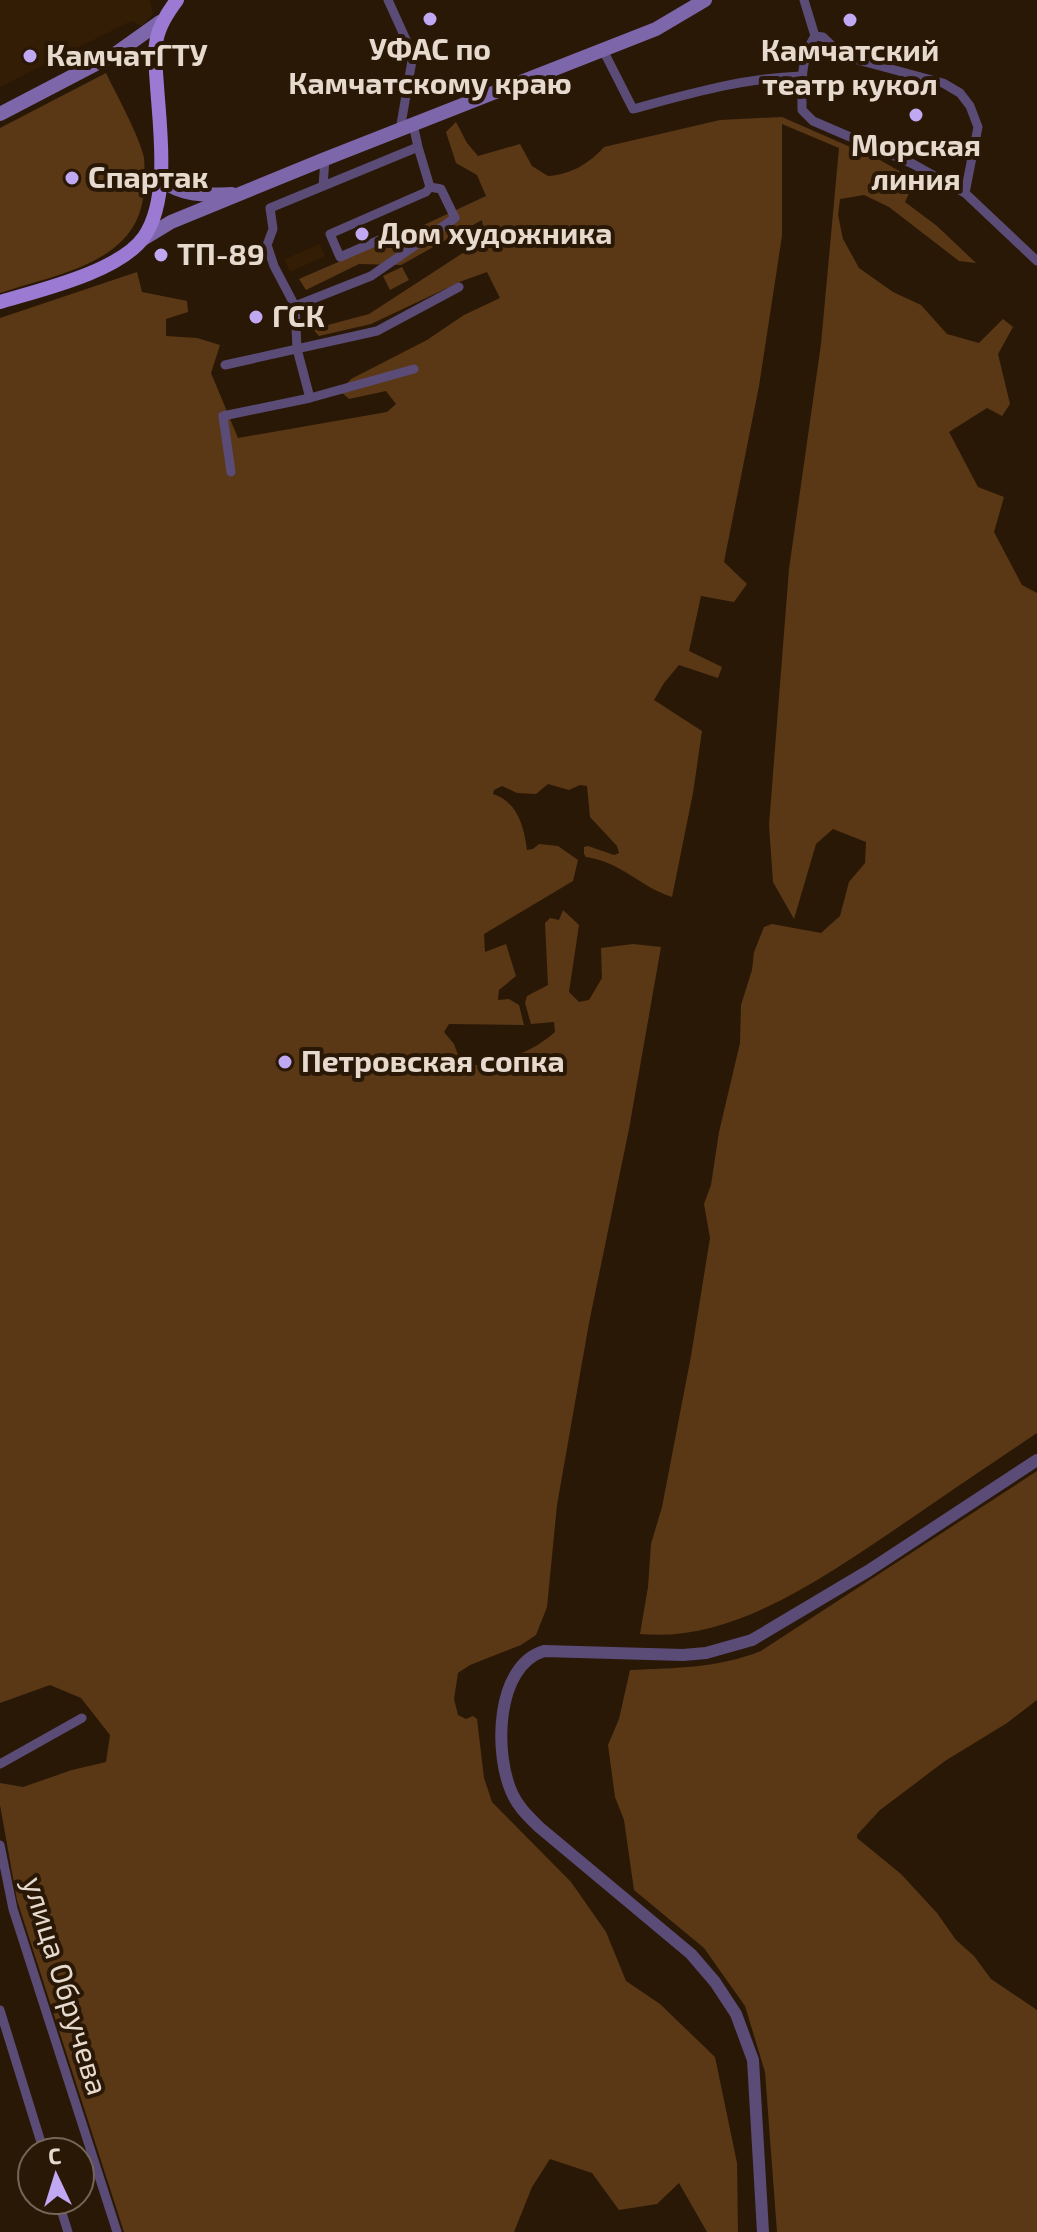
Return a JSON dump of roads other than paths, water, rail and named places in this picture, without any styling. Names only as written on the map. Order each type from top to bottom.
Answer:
[{"type":"main road","points":[[0,114],[115,54],[160,22],[177,0]]},
{"type":"main road","points":[[0,302],[91,273],[171,222],[656,29],[705,0]]},
{"type":"main road","points":[[143,239],[155,213],[160,179],[154,51],[160,22]]},
{"type":"main road","points":[[160,179],[179,191],[193,195],[241,194]]},
{"type":"street","points":[[388,0],[413,55],[400,115],[418,147],[430,187]]},
{"type":"street","points":[[804,0],[815,36]]},
{"type":"street","points":[[815,36],[809,45],[801,76],[802,110],[813,121],[913,164],[965,193],[1037,261]]},
{"type":"street","points":[[815,36],[823,37],[843,56],[943,83],[960,93],[978,127],[965,193]]},
{"type":"street","points":[[603,50],[633,109],[718,86],[801,76]]},
{"type":"street","points":[[310,398],[297,349],[295,306],[267,245],[273,229],[270,208],[418,147]]},
{"type":"street","points":[[323,186],[325,159]]},
{"type":"street","points":[[398,232],[340,257],[330,234],[426,192],[430,187]]},
{"type":"street","points":[[295,306],[371,276],[451,223],[455,218],[441,189],[430,187]]},
{"type":"street","points":[[225,365],[377,331],[459,287]]},
{"type":"street","points":[[231,472],[223,416],[310,398],[414,369]]},
{"type":"street","points":[[763,2232],[754,2072],[743,2030],[720,1989],[698,1961],[539,1827],[516,1801],[508,1783],[504,1760],[503,1716],[509,1685],[524,1661],[544,1651],[695,1655],[752,1640],[858,1577],[1037,1460]]},
{"type":"street","points":[[0,1764],[82,1718]]},
{"type":"street","name":"улица Обручева","points":[[0,1845],[13,1909],[117,2232]]},
{"type":"street","points":[[0,2010],[39,2136]]},
{"type":"place","name":"УФАС по Камчатскому краю","points":[[430,19]]},
{"type":"place","name":"Камчатский театр кукол","points":[[850,20]]},
{"type":"place","name":"КамчатГТУ","points":[[30,56]]},
{"type":"place","name":"Морская линия","points":[[916,115]]},
{"type":"place","name":"Спартак","points":[[72,178]]},
{"type":"place","name":"Дом художника","points":[[362,234]]},
{"type":"place","name":"ТП-89","points":[[161,255]]},
{"type":"place","name":"ГСК","points":[[256,317]]},
{"type":"place","name":"Петровская сопка","points":[[285,1062]]}]
